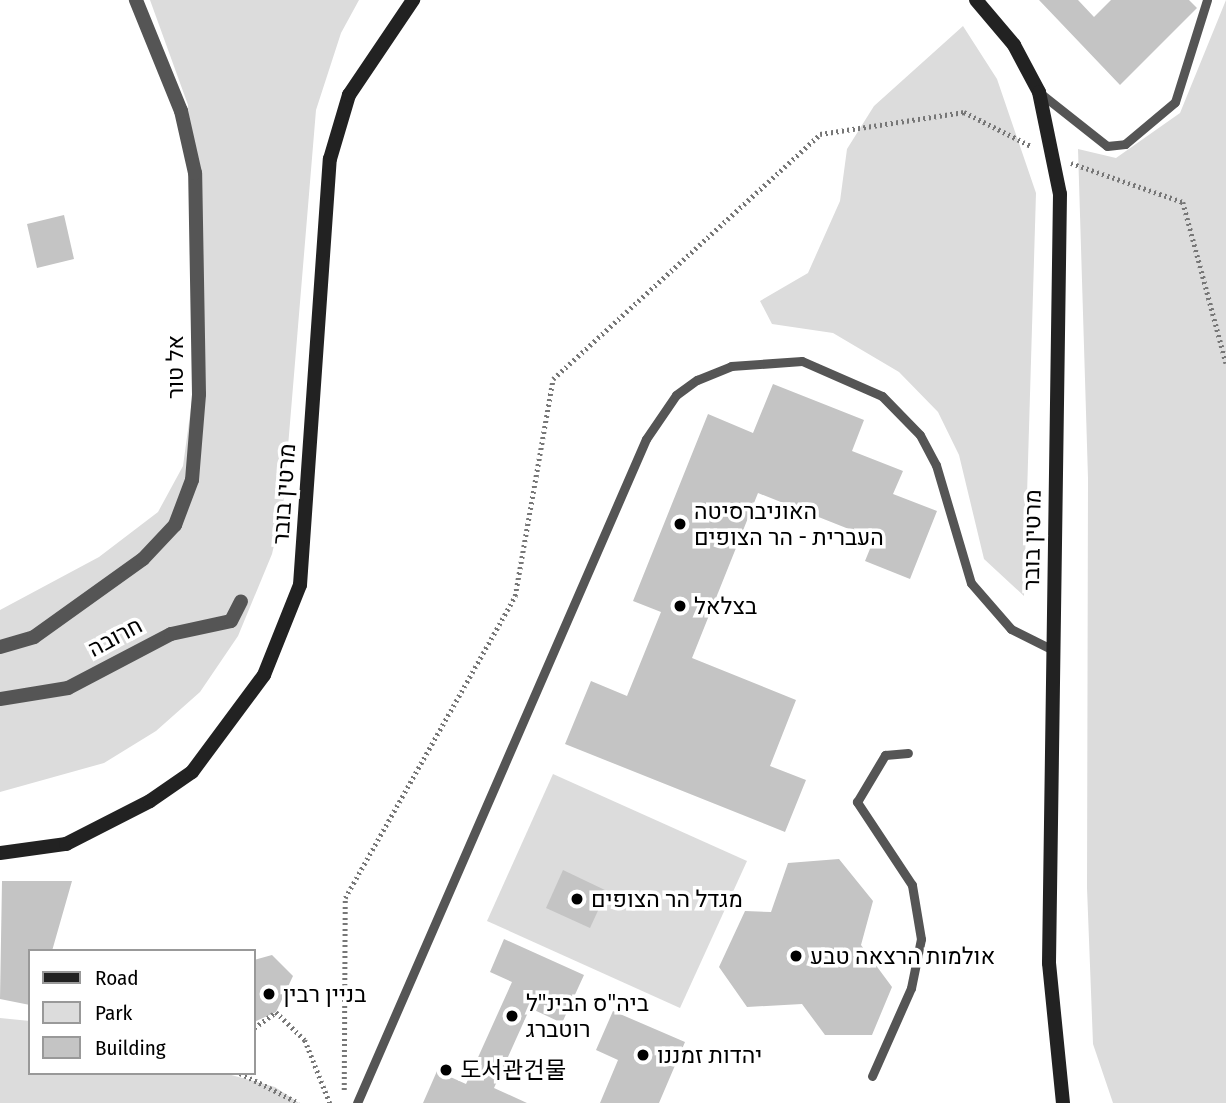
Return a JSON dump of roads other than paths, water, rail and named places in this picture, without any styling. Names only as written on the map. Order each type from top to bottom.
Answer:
[{"type":"street","name":"אל טור","points":[[0,647],[34,637],[143,559],[175,525],[192,480],[199,394],[195,173],[181,111],[136,0]]},
{"type":"street","name":"מרטין בובר","points":[[0,853],[66,844],[150,802],[191,772],[264,675],[300,585],[330,159],[349,95],[413,0]]},
{"type":"street","name":"מרטין בובר","points":[[976,0],[1014,45],[1039,92],[1060,194],[1049,963],[1063,1103]]},
{"type":"street","name":"חרובה","points":[[0,699],[68,688],[171,634],[231,621],[241,601]]},
{"type":"lane","points":[[1039,92],[1107,146],[1125,144],[1175,102],[1207,0]]},
{"type":"lane","points":[[357,1103],[646,439],[676,395],[697,380],[732,366],[802,361],[882,396],[920,435],[936,465],[971,583],[1011,629],[1053,650]]},
{"type":"lane","points":[[872,1076],[907,999],[921,939],[912,885],[857,802],[885,755],[908,752]]},
{"type":"place","name":"האוניברסיטה העברית - הר הצופים","points":[[680,524]]},
{"type":"place","name":"בצלאל","points":[[680,606]]},
{"type":"place","name":"מגדל הר הצופים","points":[[577,899]]},
{"type":"place","name":"אולמות הרצאה טבע","points":[[796,956]]},
{"type":"place","name":"בניין רבין","points":[[269,994]]},
{"type":"place","name":"ביה\"ס הבינ\"ל רוטברג","points":[[512,1016]]},
{"type":"place","name":"יהדות זמננו","points":[[643,1055]]},
{"type":"place","name":"도서관건물","points":[[446,1070]]}]
